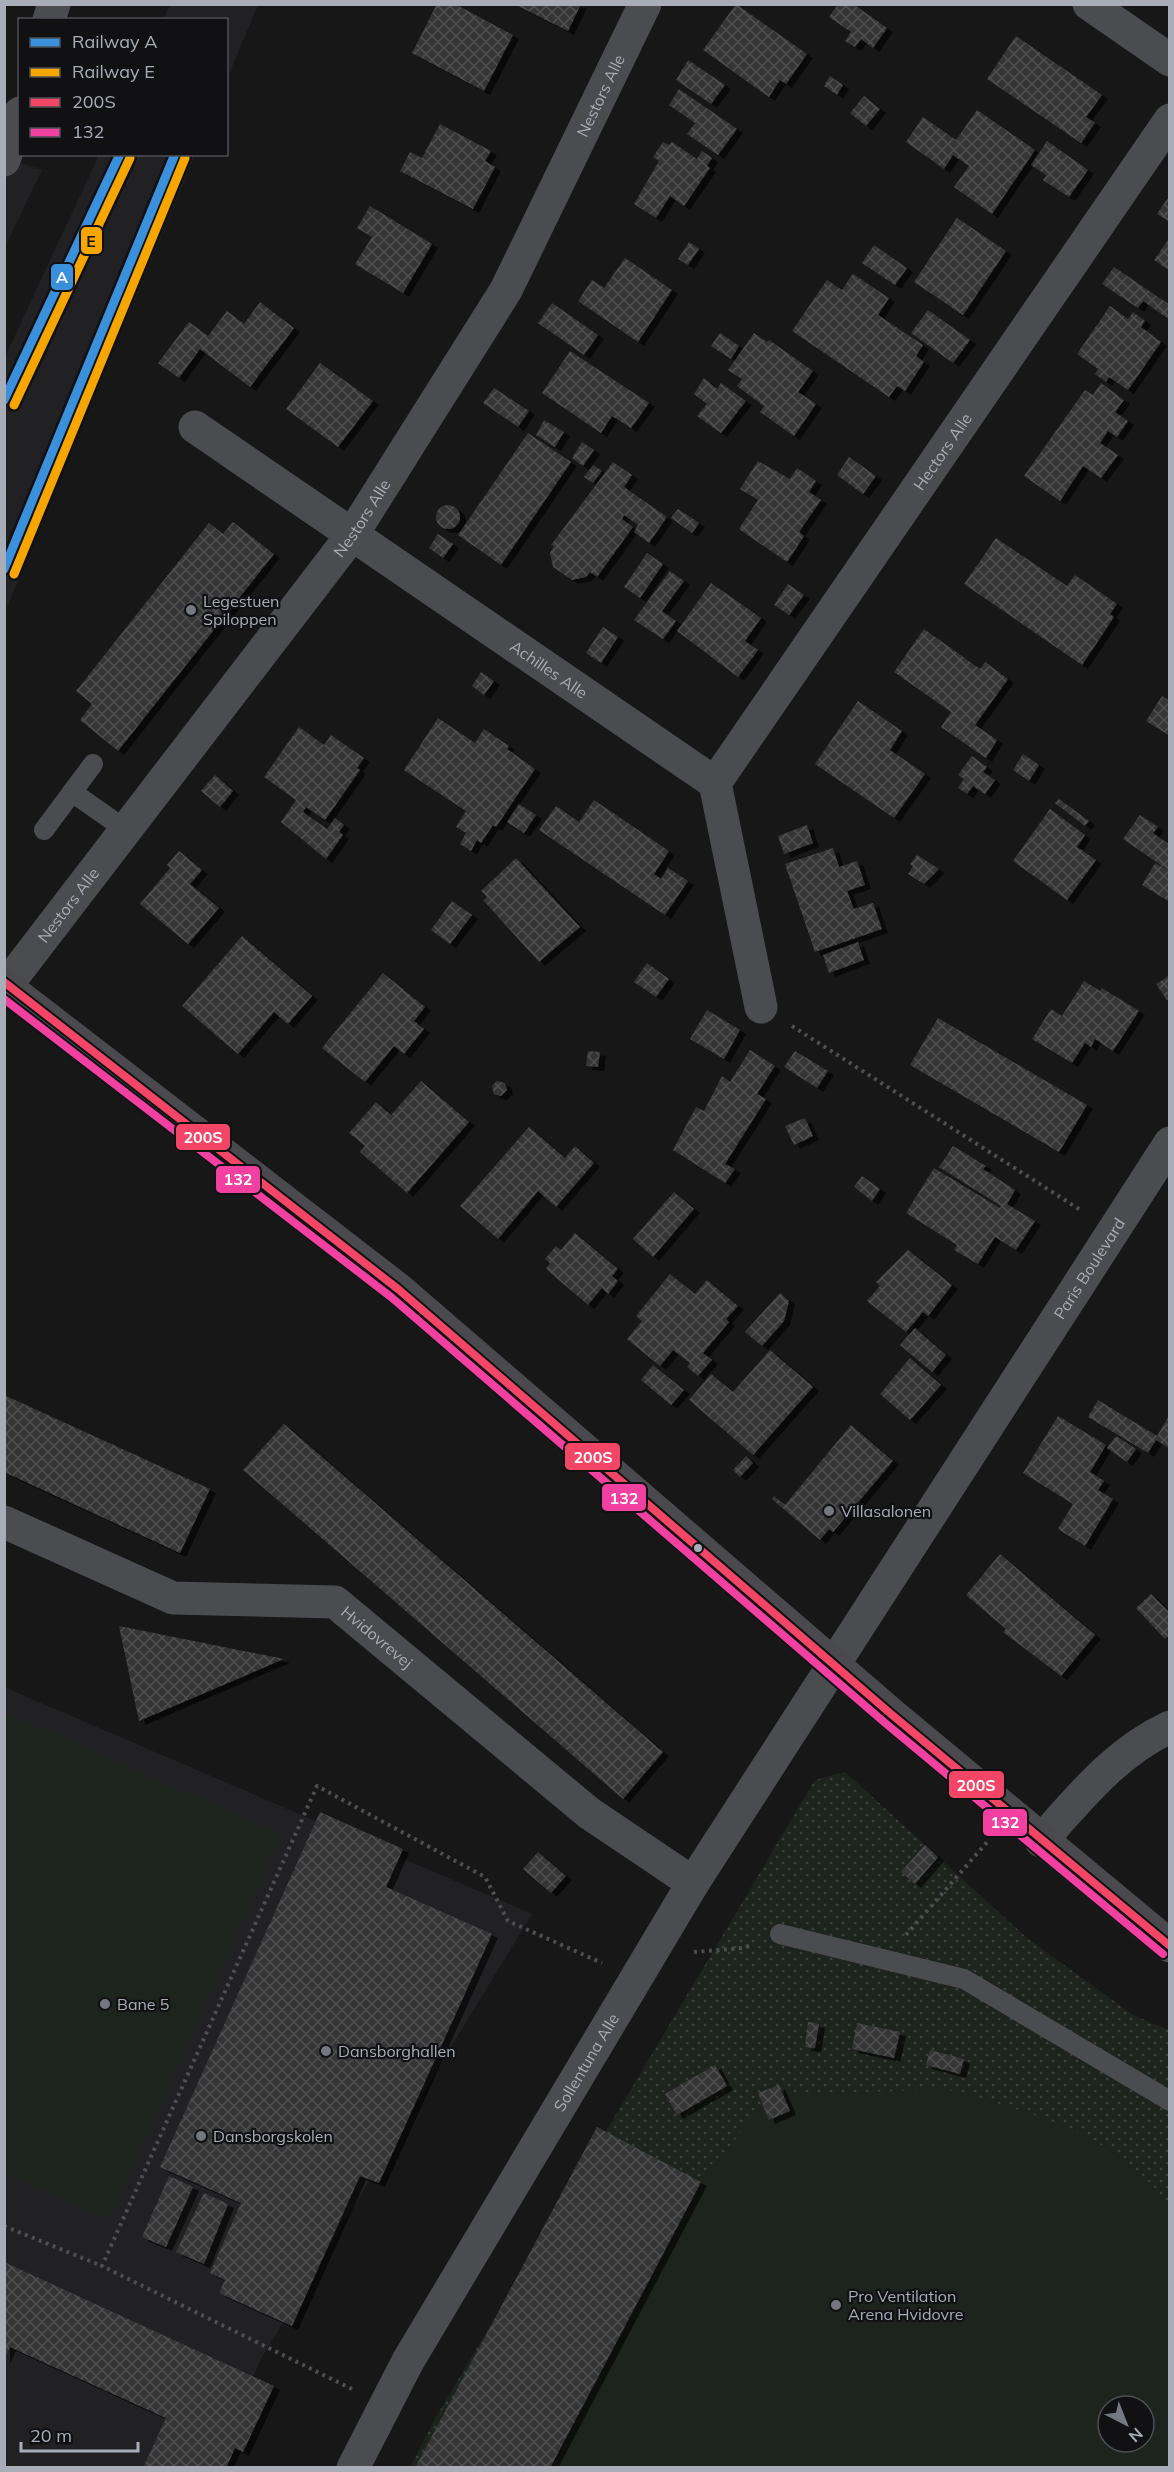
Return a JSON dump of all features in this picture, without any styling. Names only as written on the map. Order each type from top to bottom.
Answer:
[{"type":"street","name":"Nestors Alle","points":[[5,984],[352,535],[506,290],[645,4]]},
{"type":"street","points":[[1089,4],[1170,60]]},
{"type":"street","points":[[4,160],[18,119]]},
{"type":"street","name":"Hectors Alle","points":[[715,783],[1170,120]]},
{"type":"street","name":"Achilles Alle","points":[[195,426],[715,783]]},
{"type":"street","points":[[715,783],[761,1006]]},
{"type":"street","points":[[5,984],[398,1289],[1010,1815],[1170,1946]]},
{"type":"street","name":"Paris Boulevard","points":[[834,1665],[1170,1143]]},
{"type":"street","name":"Hvidovrevej","points":[[4,1522],[172,1598],[335,1602],[589,1813],[693,1883]]},
{"type":"street","name":"Sollentuna Alle","points":[[353,2468],[408,2361],[642,1968],[693,1883],[834,1665]]},
{"type":"street","points":[[1041,1841],[1100,1775],[1133,1748],[1170,1727]]},
{"type":"lane","points":[[44,830],[93,764]]},
{"type":"lane","points":[[72,792],[126,830]]},
{"type":"lane","points":[[780,1934],[964,1979],[1170,2101]]},
{"type":"path","points":[[761,1006],[1113,1231]]},
{"type":"path","points":[[102,2266],[317,1786],[485,1877],[508,1921],[642,1968],[742,1948],[780,1934]]},
{"type":"path","points":[[885,1960],[1010,1815]]},
{"type":"path","points":[[4,2226],[102,2266],[385,2405]]},
{"type":"shaded area","points":[[170,5],[258,5],[228,77],[228,18],[164,18]]},
{"type":"shaded area","points":[[99,156],[195,156],[5,612],[5,357]]},
{"type":"shaded area","points":[[5,158],[42,170],[5,247]]},
{"type":"shaded area","name":"Dansborgskolen","points":[[4,1687],[532,1914],[261,2359],[212,2467],[5,2467]]},
{"type":"shaded area","name":"Bane 5","points":[[5,1712],[281,1835],[109,2219],[5,2173]]},
{"type":"shaded area","name":"Pro Ventilation Arena Hvidovre","points":[[845,1772],[1027,1938],[1133,2015],[1169,2030],[1169,2467],[410,2468],[436,2417],[815,1780]]},
{"type":"shaded area","name":"Pro Ventilation Arena Hvidovre","points":[[945,2089],[1039,2116],[1095,2141],[1121,2158],[1146,2179],[1169,2204],[1169,2467],[415,2468],[597,2127],[701,2182],[770,2096]]},
{"type":"building","points":[[437,4],[455,4],[513,35],[484,91],[412,53]]},
{"type":"building","points":[[514,4],[581,4],[568,31]]},
{"type":"building","points":[[736,4],[807,54],[786,84],[780,80],[769,97],[703,50]]},
{"type":"building","points":[[838,4],[853,4],[887,28],[873,48],[861,39],[855,47],[845,41],[851,32],[829,17]]},
{"type":"building","points":[[1016,36],[1102,95],[1086,117],[1095,123],[1081,143],[987,79]]},
{"type":"building","points":[[688,60],[725,85],[711,104],[676,80]]},
{"type":"building","points":[[830,76],[843,85],[837,95],[824,86]]},
{"type":"building","points":[[679,89],[737,129],[718,155],[687,134],[695,123],[669,105]]},
{"type":"building","points":[[864,96],[880,109],[866,126],[850,113]]},
{"type":"building","points":[[977,110],[1035,150],[992,214],[954,187],[969,166],[953,155],[944,169],[906,142],[923,117],[956,140]]},
{"type":"building","points":[[440,124],[491,151],[485,161],[495,167],[473,209],[400,171],[410,152],[422,158]]},
{"type":"building","points":[[1047,141],[1088,170],[1069,197],[1043,180],[1046,175],[1031,165]]},
{"type":"building","points":[[663,142],[669,145],[672,142],[697,159],[702,151],[712,158],[707,166],[710,168],[684,206],[670,196],[656,218],[634,204],[659,161],[653,157]]},
{"type":"building","points":[[1170,195],[1170,222],[1157,214]]},
{"type":"building","points":[[370,206],[432,244],[403,293],[355,264],[372,237],[357,228]]},
{"type":"building","points":[[957,218],[1006,251],[963,315],[914,282]]},
{"type":"building","points":[[1170,237],[1170,271],[1154,260]]},
{"type":"building","points":[[689,242],[699,249],[688,265],[678,259]]},
{"type":"building","points":[[874,245],[907,268],[895,285],[862,263]]},
{"type":"building","points":[[625,258],[672,290],[638,342],[578,301],[592,280],[604,288]]},
{"type":"building","points":[[1114,267],[1170,305],[1170,320],[1143,301],[1138,308],[1102,284]]},
{"type":"building","points":[[853,274],[889,298],[878,315],[923,345],[916,356],[924,362],[905,391],[897,386],[889,397],[792,331],[827,280],[842,290]]},
{"type":"building","points":[[260,302],[294,328],[250,387],[200,349],[179,378],[158,363],[189,322],[208,336],[227,311],[244,324]]},
{"type":"building","points":[[552,303],[598,335],[584,355],[538,323]]},
{"type":"building","points":[[1110,306],[1128,319],[1133,312],[1145,321],[1141,327],[1161,342],[1128,390],[1109,377],[1106,382],[1095,374],[1098,369],[1077,354]]},
{"type":"building","points":[[928,310],[970,340],[953,363],[911,333]]},
{"type":"building","points":[[720,333],[739,346],[731,359],[711,346]]},
{"type":"building","points":[[754,333],[767,342],[769,340],[813,371],[798,392],[816,404],[794,436],[760,412],[764,406],[737,386],[742,379],[728,370]]},
{"type":"building","points":[[570,351],[649,403],[631,428],[612,416],[601,433],[542,393]]},
{"type":"building","points":[[320,363],[373,401],[338,447],[286,409]]},
{"type":"building","points":[[704,378],[717,389],[721,383],[746,401],[721,433],[697,416],[707,404],[694,394]]},
{"type":"building","points":[[1101,383],[1124,400],[1115,412],[1128,421],[1117,437],[1108,431],[1100,443],[1118,455],[1101,478],[1083,466],[1060,501],[1024,476],[1085,390],[1093,395]]},
{"type":"building","points":[[494,388],[529,411],[518,427],[483,403]]},
{"type":"building","points":[[544,420],[564,432],[555,447],[536,435]]},
{"type":"building","points":[[528,433],[571,462],[501,565],[458,535]]},
{"type":"building","points":[[582,442],[594,450],[583,466],[572,458]]},
{"type":"building","points":[[849,457],[876,476],[863,494],[837,475]]},
{"type":"building","points":[[758,461],[790,479],[797,468],[816,481],[809,492],[821,500],[799,532],[804,536],[787,562],[739,529],[758,500],[740,489]]},
{"type":"building","points":[[613,462],[632,475],[624,487],[667,517],[649,543],[634,532],[638,525],[624,515],[622,519],[633,527],[597,577],[590,572],[586,577],[572,580],[553,567],[550,553],[554,546],[551,545]]},
{"type":"building","points":[[593,465],[602,471],[593,483],[584,477]]},
{"type":"building","points":[[448,505],[456,509],[460,517],[456,525],[448,529],[440,525],[436,517],[440,509]]},
{"type":"building","points":[[678,509],[699,523],[692,533],[671,518]]},
{"type":"building","points":[[233,522],[274,554],[118,751],[80,720],[92,704],[76,691],[209,523],[223,534]]},
{"type":"building","points":[[438,534],[453,544],[443,558],[429,548]]},
{"type":"building","points":[[996,538],[1067,586],[1075,575],[1117,604],[1110,614],[1114,617],[1082,665],[964,584]]},
{"type":"building","points":[[647,553],[663,564],[640,598],[624,587]]},
{"type":"building","points":[[670,571],[684,581],[662,611],[676,621],[663,639],[634,620]]},
{"type":"building","points":[[711,583],[761,618],[745,641],[758,650],[738,677],[677,631]]},
{"type":"building","points":[[788,584],[804,595],[789,615],[774,605]]},
{"type":"building","points":[[603,627],[618,637],[601,663],[586,653]]},
{"type":"building","points":[[924,629],[980,669],[985,662],[1008,679],[975,725],[997,740],[986,758],[941,727],[951,712],[894,672]]},
{"type":"building","points":[[481,672],[494,681],[484,695],[472,686]]},
{"type":"building","points":[[1162,696],[1170,701],[1170,736],[1146,721]]},
{"type":"building","points":[[858,701],[902,731],[890,750],[925,774],[894,818],[815,764]]},
{"type":"building","points":[[438,718],[475,743],[484,729],[509,746],[507,749],[535,769],[496,827],[493,825],[481,843],[477,840],[471,851],[460,844],[466,833],[456,827],[466,811],[404,770]]},
{"type":"building","points":[[299,727],[324,745],[331,735],[364,758],[357,768],[360,770],[325,820],[306,807],[303,812],[327,829],[335,818],[344,825],[339,832],[343,835],[326,859],[281,822],[296,800],[264,777]]},
{"type":"building","points":[[1023,754],[1039,765],[1029,781],[1013,770]]},
{"type":"building","points":[[972,756],[987,767],[983,772],[995,780],[985,794],[973,786],[967,794],[958,788],[964,779],[958,775]]},
{"type":"building","points":[[215,775],[233,791],[220,807],[201,791]]},
{"type":"building","points":[[1059,799],[1089,821],[1085,826],[1055,803]]},
{"type":"building","points":[[594,800],[669,851],[654,874],[661,879],[668,868],[688,881],[665,915],[539,830],[556,806],[579,822]]},
{"type":"building","points":[[519,804],[536,815],[524,833],[507,822]]},
{"type":"building","points":[[1050,809],[1085,835],[1077,847],[1096,860],[1067,900],[1013,861]]},
{"type":"building","points":[[1140,815],[1158,827],[1153,833],[1170,845],[1170,902],[1142,885],[1155,863],[1168,870],[1123,839]]},
{"type":"building","points":[[807,825],[813,843],[784,854],[778,836]]},
{"type":"building","points":[[833,848],[839,867],[857,861],[865,885],[847,891],[854,909],[873,903],[882,929],[815,952],[785,864]]},
{"type":"building","points":[[179,851],[202,870],[190,884],[219,908],[188,944],[140,904],[170,868],[167,865]]},
{"type":"building","points":[[917,855],[939,869],[924,884],[908,874],[913,866],[910,864]]},
{"type":"building","points":[[516,858],[580,927],[539,962],[483,900],[487,897],[481,891]]},
{"type":"building","points":[[452,901],[472,915],[450,944],[431,930]]},
{"type":"building","points":[[242,936],[312,996],[288,1024],[274,1012],[238,1054],[182,1006]]},
{"type":"building","points":[[858,942],[864,960],[829,973],[823,955]]},
{"type":"building","points":[[647,963],[669,979],[656,997],[634,982]]},
{"type":"building","points":[[383,973],[425,1007],[414,1021],[424,1029],[404,1054],[394,1046],[365,1082],[322,1048]]},
{"type":"building","points":[[1170,975],[1170,998],[1167,1000],[1156,984]]},
{"type":"building","points":[[1084,981],[1100,991],[1102,988],[1139,1011],[1113,1051],[1095,1039],[1091,1047],[1085,1043],[1072,1063],[1032,1039],[1051,1009],[1062,1016]]},
{"type":"building","points":[[707,1010],[740,1030],[724,1059],[690,1039]]},
{"type":"building","points":[[938,1018],[1087,1105],[1059,1152],[910,1065]]},
{"type":"building","points":[[750,1050],[775,1066],[757,1094],[766,1099],[725,1164],[735,1169],[725,1183],[673,1150],[696,1107],[704,1111],[722,1076],[730,1082]]},
{"type":"building","points":[[588,1051],[600,1052],[598,1067],[586,1066]]},
{"type":"building","points":[[795,1051],[828,1071],[817,1088],[784,1067]]},
{"type":"building","points":[[421,1081],[469,1122],[407,1193],[360,1152],[365,1146],[349,1133],[376,1102],[391,1115]]},
{"type":"building","points":[[497,1081],[505,1083],[507,1090],[501,1096],[494,1094],[492,1086]]},
{"type":"building","points":[[805,1118],[813,1136],[794,1145],[785,1126]]},
{"type":"building","points":[[529,1127],[565,1158],[575,1146],[594,1163],[556,1207],[538,1191],[498,1239],[460,1206]]},
{"type":"building","points":[[953,1146],[986,1166],[983,1169],[1015,1190],[1007,1204],[1035,1221],[1016,1250],[995,1237],[978,1264],[954,1250],[957,1245],[906,1213],[934,1168],[1000,1208],[1001,1206],[939,1167]]},
{"type":"building","points":[[862,1176],[880,1189],[872,1201],[854,1187]]},
{"type":"building","points":[[674,1192],[694,1209],[653,1257],[633,1239]]},
{"type":"building","points":[[575,1233],[618,1269],[612,1276],[618,1281],[608,1294],[602,1288],[588,1305],[546,1269],[550,1263],[545,1259],[556,1246],[561,1250]]},
{"type":"building","points":[[908,1250],[952,1285],[928,1316],[923,1312],[906,1332],[867,1301],[880,1286],[876,1282]]},
{"type":"building","points":[[670,1274],[695,1294],[707,1280],[738,1306],[726,1319],[729,1322],[703,1353],[712,1360],[698,1376],[687,1367],[690,1363],[673,1350],[660,1366],[627,1339],[642,1321],[636,1316]]},
{"type":"building","points":[[780,1293],[789,1301],[784,1321],[762,1346],[745,1332]]},
{"type":"building","points":[[915,1328],[946,1355],[932,1372],[900,1345]]},
{"type":"building","points":[[770,1350],[813,1387],[753,1455],[689,1400],[711,1374],[733,1392]]},
{"type":"building","points":[[910,1358],[941,1385],[910,1420],[880,1394]]},
{"type":"building","points":[[653,1365],[684,1390],[671,1405],[641,1380]]},
{"type":"building","points":[[4,1395],[210,1489],[180,1553],[4,1472]]},
{"type":"building","points":[[1098,1400],[1157,1436],[1170,1414],[1170,1449],[1156,1440],[1148,1453],[1088,1417]]},
{"type":"building","points":[[1058,1416],[1106,1445],[1090,1472],[1104,1481],[1098,1490],[1113,1499],[1085,1546],[1058,1529],[1073,1504],[1023,1473]]},
{"type":"building","points":[[284,1424],[663,1752],[623,1799],[243,1470]]},
{"type":"building","points":[[851,1425],[893,1461],[833,1532],[829,1529],[820,1540],[772,1499],[774,1496],[785,1505]]},
{"type":"building","points":[[1116,1436],[1136,1449],[1127,1462],[1107,1448]]},
{"type":"building","points":[[746,1456],[753,1463],[740,1477],[733,1470]]},
{"type":"building","points":[[1000,1554],[1095,1635],[1061,1676],[1003,1632],[1006,1629],[966,1595]]},
{"type":"building","points":[[1151,1594],[1170,1613],[1170,1635],[1165,1639],[1136,1608]]},
{"type":"building","points":[[119,1626],[284,1659],[139,1721]]},
{"type":"building","name":"Dansborghallen","points":[[320,1812],[403,1849],[386,1887],[492,1934],[379,2183],[360,2176],[292,2326],[219,2293],[225,2280],[210,2273],[241,2203],[160,2167]]},
{"type":"building","points":[[925,1845],[938,1857],[915,1884],[901,1872]]},
{"type":"building","points":[[538,1852],[566,1876],[551,1893],[523,1869]]},
{"type":"building","points":[[808,2022],[819,2024],[815,2048],[805,2047]]},
{"type":"building","points":[[857,2023],[900,2032],[894,2058],[852,2049]]},
{"type":"building","points":[[930,2050],[964,2059],[960,2074],[926,2065]]},
{"type":"building","points":[[715,2065],[727,2086],[677,2115],[665,2094]]},
{"type":"building","points":[[779,2085],[790,2111],[769,2120],[758,2093]]},
{"type":"building","points":[[597,2127],[701,2182],[550,2468],[415,2468]]},
{"type":"building","points":[[169,2176],[193,2187],[166,2247],[142,2237]]},
{"type":"building","points":[[204,2193],[228,2204],[204,2264],[176,2252]]},
{"type":"building","points":[[4,2262],[274,2386],[243,2452],[235,2448],[226,2468],[143,2468],[166,2418],[10,2347],[4,2360]]},
{"type":"rail line","name":"A","points":[[4,400],[119,156]]},
{"type":"rail line","name":"A","points":[[4,569],[174,156]]},
{"type":"rail line","name":"E","points":[[14,405],[130,158]]},
{"type":"rail line","name":"E","points":[[14,574],[185,158]]},
{"type":"transit line","name":"200S","points":[[4,982],[398,1289],[891,1714],[1170,1946]]},
{"type":"transit line","name":"132","points":[[4,999],[391,1297],[884,1722],[1163,1954]]},
{"type":"place","name":"Legestuen Spiloppen","points":[[191,610]]},
{"type":"place","name":"Villasalonen","points":[[829,1511]]},
{"type":"place","name":"Bane 5","points":[[105,2004]]},
{"type":"place","name":"Dansborghallen","points":[[326,2051]]},
{"type":"place","name":"Dansborgskolen","points":[[201,2136]]},
{"type":"place","name":"Pro Ventilation Arena Hvidovre","points":[[836,2305]]}]
